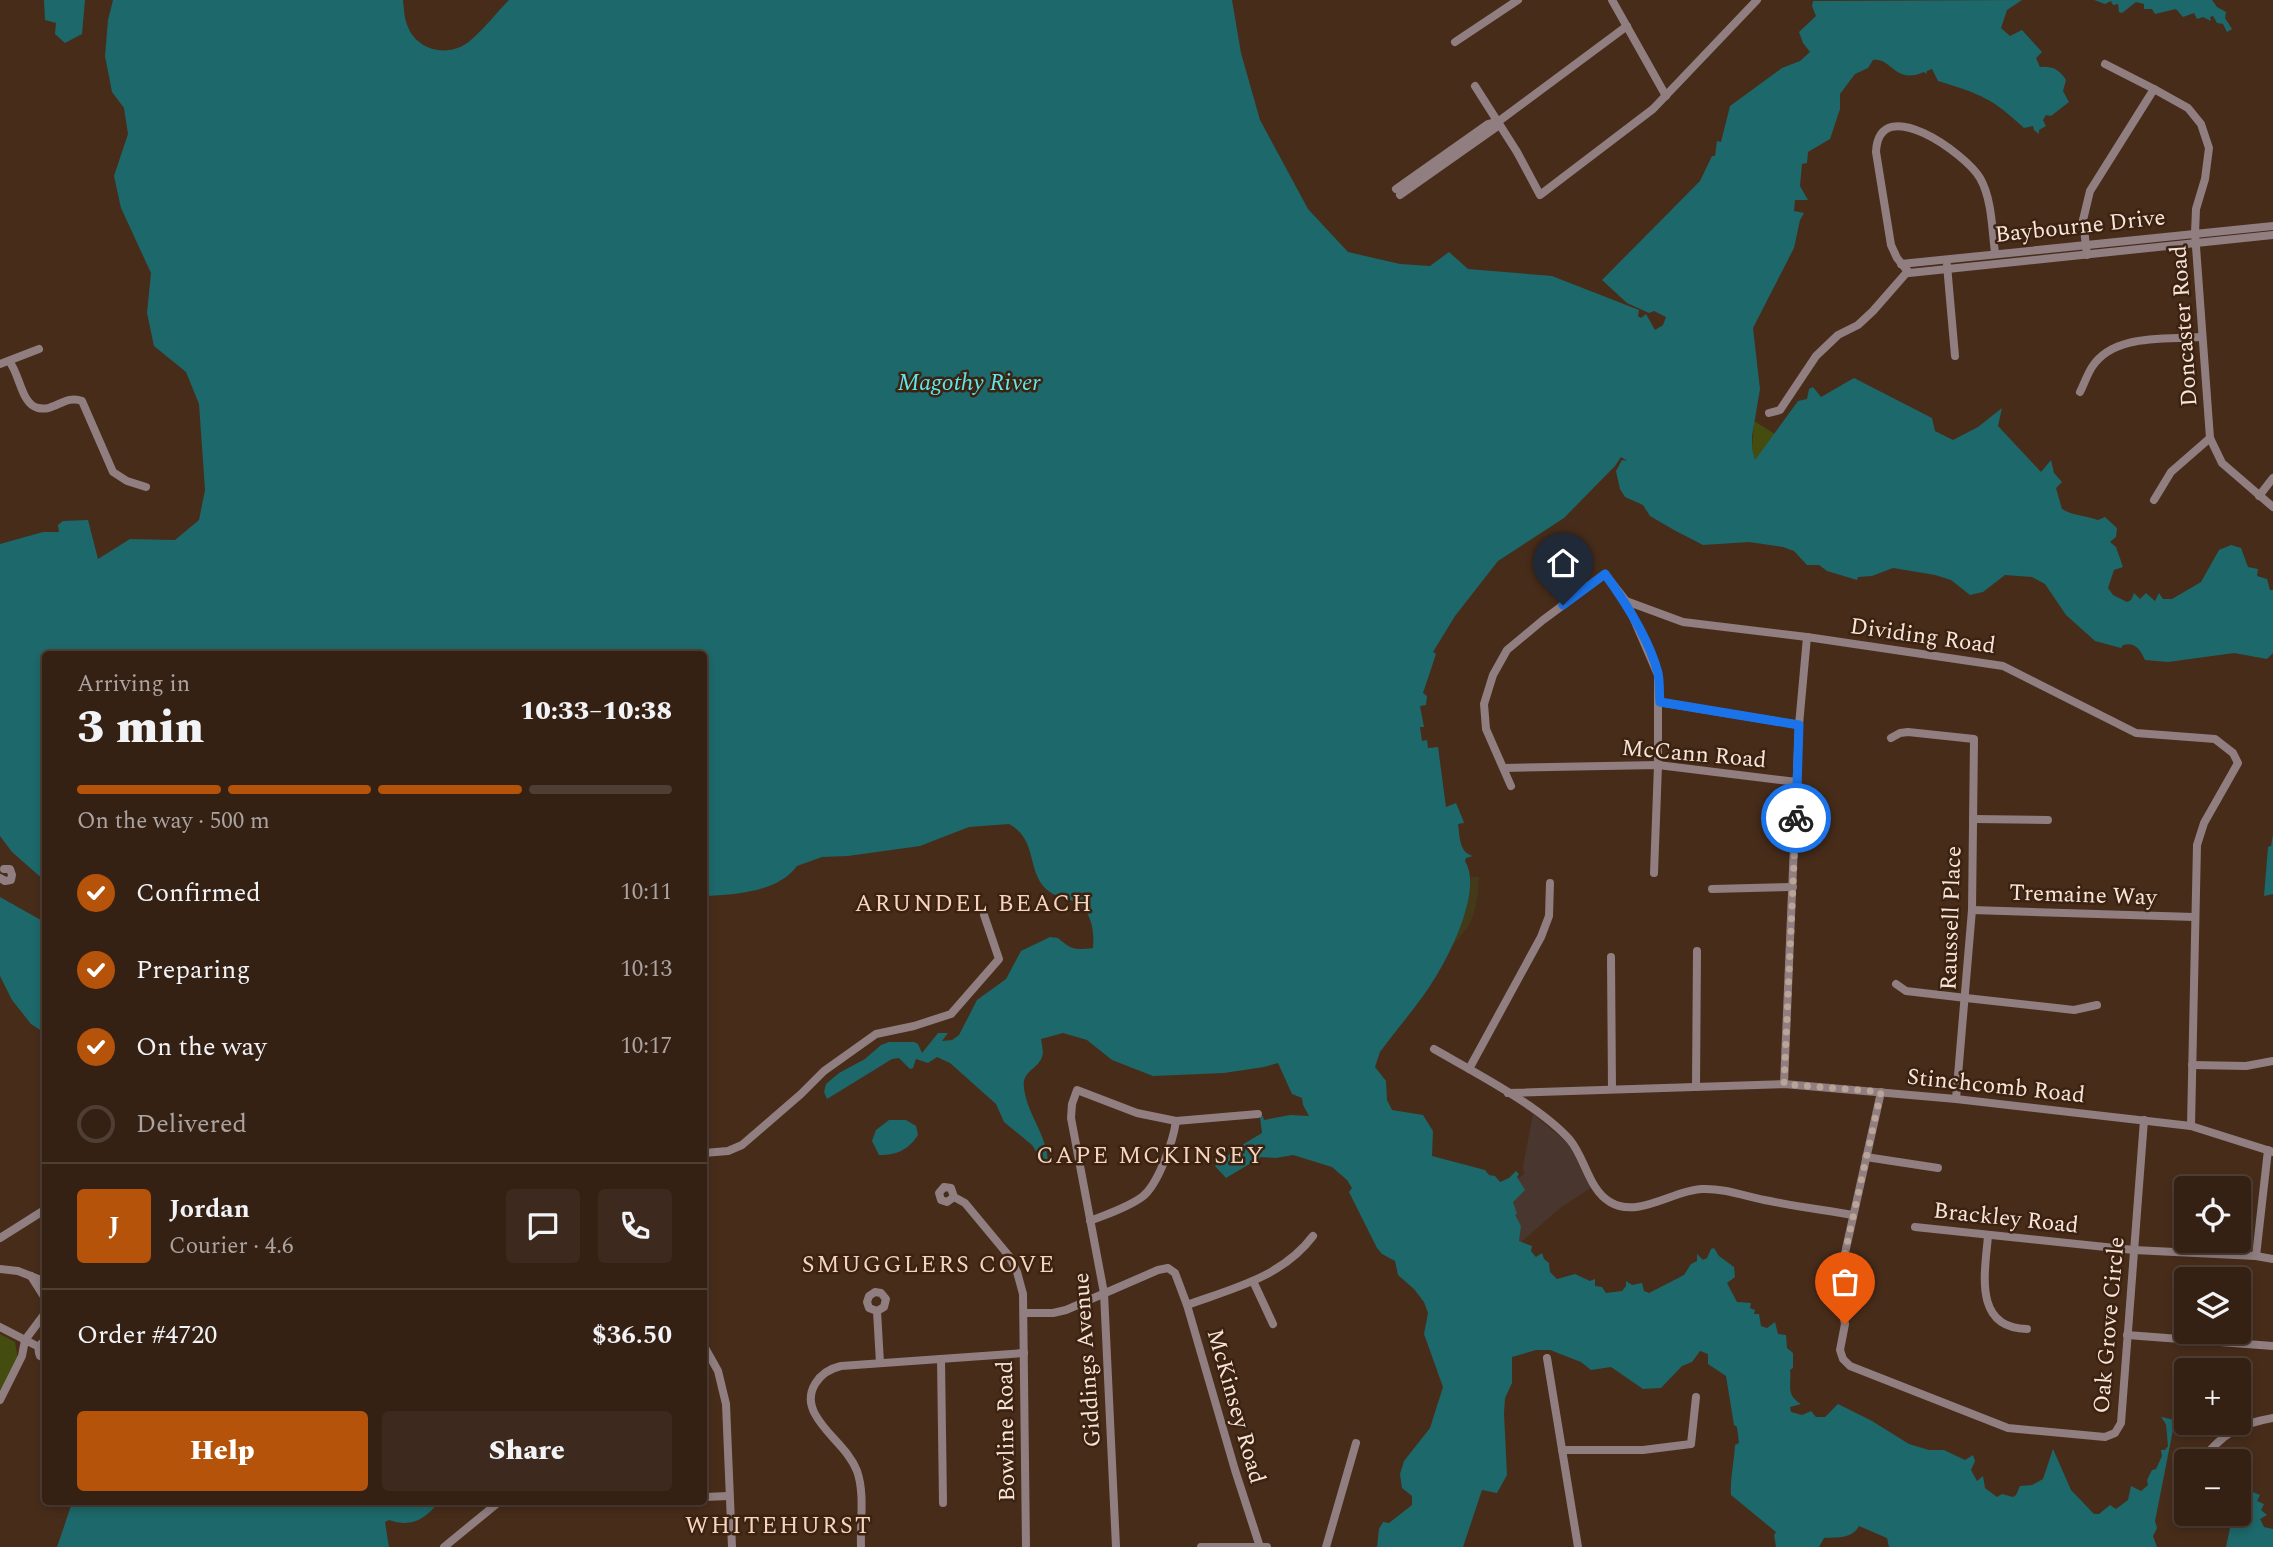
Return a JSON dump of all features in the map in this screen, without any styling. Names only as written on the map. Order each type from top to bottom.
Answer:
[{"type":"street","points":[[1455,43],[1518,0]]},
{"type":"street","points":[[1612,0],[1667,96]]},
{"type":"street","points":[[1475,86],[1499,121],[1540,195],[1653,109],[1757,0]]},
{"type":"street","points":[[1398,192],[1498,126],[1499,121],[1627,26]]},
{"type":"street","points":[[2086,250],[2083,220],[2090,191],[2154,89],[2105,64]]},
{"type":"street","name":"Doncaster Road","points":[[2154,89],[2188,108],[2201,124],[2209,148],[2205,179],[2196,209],[2195,233],[2210,438],[2222,463],[2273,507]]},
{"type":"street","points":[[1769,413],[1780,410],[1816,356],[1838,335],[1858,325],[1908,271],[1891,245],[1876,152],[1881,136],[1894,126],[1914,128],[1966,161],[1980,178],[1985,189],[1995,253]]},
{"type":"street","name":"Baybourne Drive","points":[[1908,271],[1913,274],[1948,270],[2195,233],[2273,226]]},
{"type":"street","name":"Baybourne Drive","points":[[1901,264],[1995,253],[2196,243],[2273,235]]},
{"type":"street","points":[[1946,258],[1955,356]]},
{"type":"street","points":[[2080,392],[2092,367],[2113,348],[2125,343],[2201,337]]},
{"type":"street","points":[[4,363],[39,349]]},
{"type":"street","points":[[4,363],[15,368],[27,401],[32,405],[48,408],[67,399],[76,398],[82,401],[113,472],[127,481],[146,487]]},
{"type":"street","points":[[2154,500],[2171,472],[2210,438]]},
{"type":"street","points":[[2259,496],[2273,478]]},
{"type":"street","points":[[1511,786],[1486,729],[1484,704],[1493,675],[1507,650],[1605,574],[1626,601],[1658,675],[1660,702],[1654,873]]},
{"type":"street","name":"Dividing Road","points":[[1626,601],[1683,622],[2003,666],[2136,733],[2215,739],[2232,753],[2238,763],[2204,823],[2197,845],[2191,1126]]},
{"type":"street","points":[[1784,1084],[1799,725],[1807,637]]},
{"type":"street","points":[[1660,702],[1799,725]]},
{"type":"street","name":"Raussell Place","points":[[1891,738],[1908,732],[1974,739],[1972,910],[1956,1099]]},
{"type":"street","name":"McCann Road","points":[[1504,768],[1658,765],[1797,782]]},
{"type":"street","points":[[1973,818],[2048,820]]},
{"type":"street","points":[[0,878],[11,880],[10,869],[4,869]]},
{"type":"street","points":[[1469,1069],[1541,937],[1549,916],[1550,883]]},
{"type":"street","points":[[1712,889],[1793,887]]},
{"type":"street","name":"Tremaine Way","points":[[1972,910],[2194,917]]},
{"type":"street","points":[[707,1153],[728,1151],[742,1145],[801,1094],[824,1070],[876,1034],[951,1014],[999,959],[984,915]]},
{"type":"street","points":[[1696,1087],[1697,951]]},
{"type":"street","points":[[1611,957],[1612,1089]]},
{"type":"street","points":[[1896,984],[1906,991],[2074,1010],[2097,1005]]},
{"type":"street","points":[[1434,1049],[1554,1124],[1572,1142],[1598,1189],[1609,1202],[1636,1207],[1675,1194],[1702,1189],[1732,1192],[1853,1215]]},
{"type":"street","points":[[2192,1065],[2246,1066],[2273,1061]]},
{"type":"street","name":"Stinchcomb Road","points":[[1508,1093],[1784,1084],[1956,1099],[2191,1126],[2270,1151]]},
{"type":"street","name":"Giddings Avenue","points":[[1116,1547],[1104,1293],[1071,1116],[1072,1104],[1077,1090],[1137,1113],[1176,1121]]},
{"type":"street","name":"Oak Grove Circle","points":[[1881,1092],[1838,1289],[1845,1324],[1840,1350],[1843,1359],[1850,1366],[2008,1428],[2105,1437],[2115,1433],[2121,1423],[2144,1120]]},
{"type":"street","points":[[1090,1221],[1136,1201],[1147,1192],[1172,1141],[1176,1121],[1258,1114]]},
{"type":"street","points":[[2256,1256],[2270,1151]]},
{"type":"street","points":[[1866,1157],[1938,1168]]},
{"type":"street","name":"Bowline Road","points":[[954,1197],[965,1203],[1009,1256],[1020,1282],[1024,1314],[1027,1547]]},
{"type":"street","points":[[0,1238],[42,1212]]},
{"type":"street","name":"Brackley Road","points":[[1915,1227],[2134,1250],[2273,1259]]},
{"type":"street","points":[[1187,1305],[1271,1273],[1295,1257],[1314,1236]]},
{"type":"street","points":[[1988,1236],[1984,1288],[1987,1302],[2004,1325],[2027,1329]]},
{"type":"street","name":"McKinsey Road","points":[[1104,1293],[1164,1268],[1172,1270],[1178,1276],[1235,1470],[1262,1547]]},
{"type":"street","points":[[0,1269],[18,1271],[42,1280]]},
{"type":"street","points":[[30,1276],[42,1294]]},
{"type":"street","points":[[1253,1281],[1273,1324]]},
{"type":"street","points":[[1024,1314],[1059,1312],[1104,1293]]},
{"type":"street","points":[[877,1311],[880,1363]]},
{"type":"street","points":[[0,1400],[22,1356],[25,1340],[42,1317]]},
{"type":"street","points":[[0,1327],[25,1340],[42,1344]]},
{"type":"street","points":[[2127,1335],[2273,1346]]},
{"type":"street","points":[[707,1351],[718,1371],[726,1404],[732,1547]]},
{"type":"street","points":[[861,1547],[858,1475],[848,1455],[813,1412],[812,1389],[820,1376],[833,1367],[1024,1353]]},
{"type":"street","points":[[1547,1358],[1578,1547]]},
{"type":"street","points":[[941,1359],[943,1503]]},
{"type":"street","points":[[1562,1450],[1643,1450],[1691,1444],[1696,1397]]},
{"type":"street","points":[[2211,1449],[2246,1423],[2273,1418]]},
{"type":"street","points":[[1326,1547],[1356,1443]]},
{"type":"street","points":[[707,1497],[729,1496]]},
{"type":"street","points":[[444,1547],[495,1505]]},
{"type":"street","points":[[1201,1547],[1262,1547]]},
{"type":"shaded area","points":[[1533,1114],[1569,1144],[1592,1187],[1559,1209],[1505,1256],[1452,1226],[1524,1174],[1523,1166]]},
{"type":"green space","points":[[1754,421],[1775,434],[1755,461],[1752,448]]},
{"type":"green space","points":[[0,1334],[15,1342],[18,1359],[0,1395]]},
{"type":"sand","points":[[1471,877],[1479,877],[1473,915],[1470,923],[1451,946],[1467,907]]},
{"type":"water","points":[[44,0],[85,0],[82,34],[65,43],[55,34],[56,23],[45,20]]},
{"type":"water","name":"Magothy River","points":[[113,0],[403,0],[406,21],[413,35],[427,47],[445,50],[463,46],[471,40],[509,0],[1232,0],[1241,53],[1260,120],[1308,209],[1348,252],[1400,264],[1430,266],[1449,252],[1468,269],[1552,276],[1639,310],[1638,316],[1641,318],[1646,314],[1655,330],[1663,325],[1666,317],[1627,303],[1602,280],[1700,181],[1712,156],[1715,156],[1717,141],[1721,142],[1730,106],[1782,68],[1800,61],[1810,52],[1799,32],[1816,16],[1813,1],[2022,0],[2007,10],[2001,28],[2010,36],[2022,30],[2042,52],[2036,58],[2040,67],[2055,69],[2066,80],[2063,91],[2069,102],[2051,116],[2046,115],[2043,120],[2046,126],[2039,130],[2039,134],[2033,126],[2024,128],[1985,98],[1938,81],[1932,69],[1926,74],[1906,75],[1885,62],[1873,60],[1868,68],[1855,74],[1840,94],[1840,109],[1830,139],[1808,152],[1807,163],[1802,164],[1800,186],[1808,200],[1795,200],[1794,211],[1804,213],[1794,248],[1753,328],[1760,389],[1752,436],[1755,460],[1798,401],[1807,399],[1809,389],[1813,387],[1821,397],[1854,378],[1932,418],[1935,431],[1953,440],[1978,427],[2002,408],[1998,426],[2041,472],[2051,460],[2054,473],[2062,482],[2056,488],[2062,509],[2098,520],[2105,517],[2117,528],[2116,537],[2110,542],[2116,547],[2123,567],[2114,570],[2108,588],[2113,595],[2127,602],[2134,593],[2140,599],[2146,593],[2155,601],[2159,593],[2163,599],[2172,599],[2201,582],[2219,550],[2231,545],[2241,548],[2248,567],[2258,569],[2257,576],[2267,579],[2270,590],[2273,590],[2273,653],[2267,659],[2234,653],[2168,662],[2145,660],[2134,646],[2127,644],[2121,648],[2095,641],[2066,615],[2045,584],[2032,577],[2005,575],[1983,592],[1970,595],[1951,580],[1935,575],[1893,568],[1872,576],[1858,577],[1857,580],[1827,571],[1819,565],[1807,565],[1794,551],[1783,547],[1749,542],[1703,545],[1650,516],[1643,505],[1625,497],[1620,489],[1616,471],[1622,460],[1627,461],[1621,457],[1564,518],[1498,561],[1455,616],[1433,652],[1436,654],[1423,693],[1427,696],[1426,705],[1420,706],[1424,727],[1420,727],[1422,741],[1427,740],[1428,748],[1438,747],[1446,807],[1456,803],[1464,823],[1458,824],[1460,839],[1465,851],[1473,856],[1465,861],[1470,886],[1468,902],[1458,934],[1444,962],[1425,993],[1380,1052],[1375,1067],[1386,1081],[1387,1100],[1392,1110],[1423,1115],[1433,1131],[1432,1156],[1485,1170],[1500,1182],[1516,1171],[1519,1174],[1517,1177],[1525,1190],[1513,1202],[1517,1214],[1515,1215],[1521,1226],[1519,1241],[1532,1246],[1531,1251],[1536,1257],[1542,1253],[1549,1263],[1550,1272],[1557,1279],[1575,1274],[1590,1281],[1595,1279],[1595,1286],[1602,1287],[1606,1293],[1622,1291],[1626,1281],[1632,1285],[1642,1283],[1644,1291],[1649,1293],[1684,1275],[1691,1264],[1697,1261],[1697,1254],[1703,1260],[1714,1248],[1719,1256],[1734,1267],[1735,1277],[1727,1283],[1737,1302],[1751,1303],[1750,1308],[1755,1310],[1754,1314],[1759,1314],[1761,1326],[1767,1328],[1775,1322],[1778,1334],[1786,1335],[1787,1348],[1793,1353],[1790,1389],[1793,1397],[1801,1404],[1790,1407],[1791,1412],[1802,1415],[1811,1411],[1816,1417],[1825,1417],[1838,1404],[1909,1444],[1929,1450],[1944,1450],[1965,1460],[1973,1455],[1975,1461],[1971,1470],[1977,1481],[1983,1476],[1985,1488],[1997,1497],[2002,1494],[2013,1497],[2020,1486],[2032,1485],[2043,1479],[2053,1449],[2071,1490],[2094,1514],[2099,1514],[2110,1505],[2116,1509],[2128,1500],[2131,1486],[2141,1491],[2148,1485],[2147,1480],[2162,1456],[2161,1450],[2168,1446],[2166,1424],[2161,1417],[2174,1420],[2155,1521],[2157,1528],[2153,1536],[2157,1547],[1889,1547],[1887,1538],[1859,1526],[1849,1535],[1824,1538],[1819,1547],[1776,1547],[1776,1532],[1731,1495],[1735,1445],[1739,1443],[1737,1427],[1734,1425],[1726,1376],[1708,1364],[1708,1354],[1700,1351],[1692,1362],[1682,1366],[1661,1388],[1643,1389],[1611,1367],[1591,1370],[1581,1362],[1550,1350],[1536,1350],[1512,1357],[1512,1383],[1505,1398],[1504,1413],[1507,1475],[1497,1493],[1482,1490],[1463,1547],[1377,1547],[1379,1529],[1383,1522],[1389,1523],[1412,1505],[1412,1496],[1402,1488],[1400,1474],[1404,1461],[1430,1428],[1443,1387],[1424,1334],[1428,1313],[1414,1289],[1398,1275],[1395,1261],[1377,1248],[1349,1192],[1352,1188],[1332,1167],[1293,1155],[1261,1157],[1226,1178],[1215,1166],[1262,1133],[1260,1117],[1263,1116],[1264,1120],[1290,1115],[1309,1116],[1302,1098],[1292,1094],[1278,1063],[1224,1073],[1153,1076],[1112,1060],[1087,1040],[1063,1033],[1041,1039],[1042,1058],[1026,1076],[1024,1083],[1029,1107],[1047,1152],[1048,1162],[1044,1164],[1032,1145],[1004,1122],[996,1104],[950,1063],[937,1057],[928,1063],[916,1059],[910,1069],[899,1058],[892,1059],[827,1099],[824,1092],[826,1084],[839,1073],[865,1059],[881,1045],[889,1042],[914,1042],[922,1053],[938,1033],[948,1033],[942,1041],[952,1040],[959,1035],[977,1000],[1006,979],[1021,951],[1050,937],[1058,938],[1074,948],[1093,948],[1092,925],[1082,906],[1045,888],[1039,880],[1024,838],[1009,824],[969,827],[920,846],[822,857],[797,866],[779,882],[767,887],[729,895],[707,896],[707,651],[42,651],[42,878],[12,852],[0,836],[0,544],[43,532],[59,532],[58,525],[63,521],[88,520],[98,559],[130,539],[175,540],[199,520],[205,490],[199,404],[186,372],[154,346],[147,313],[151,273],[121,208],[114,176],[128,134],[124,108],[112,92],[105,56],[108,20]]},
{"type":"water","points":[[2094,0],[2212,0],[2226,12],[2225,18],[2232,29],[2227,32],[2223,24],[2217,23],[2213,16],[2210,17],[2211,21],[2203,17],[2197,19],[2194,13],[2183,17],[2176,9],[2155,14],[2152,9],[2144,9],[2144,4],[2136,2],[2122,13],[2119,12],[2118,4],[2113,5],[2111,1],[2105,4]]},
{"type":"water","points":[[2273,835],[2273,894],[2264,896],[2268,847],[2271,846]]},
{"type":"water","points":[[0,897],[42,920],[42,1031],[31,1024],[12,1000],[0,976]]},
{"type":"water","points":[[889,1120],[906,1120],[916,1126],[918,1135],[902,1151],[879,1155],[872,1141],[876,1130]]},
{"type":"water","points":[[2251,1491],[2260,1495],[2257,1501],[2264,1504],[2261,1510],[2267,1515],[2260,1519],[2264,1527],[2273,1529],[2273,1547],[2226,1547],[2230,1526],[2251,1526]]},
{"type":"water","points":[[436,1505],[429,1513],[411,1522],[385,1522],[389,1547],[57,1547],[71,1506]]},
{"type":"way so far","points":[[1796,818],[1784,1084],[1881,1092],[1838,1289],[1845,1324]]},
{"type":"district","name":"ARUNDEL BEACH","points":[[974,903]]},
{"type":"district","name":"CAPE MCKINSEY","points":[[1151,1155]]},
{"type":"district","name":"SMUGGLERS COVE","points":[[929,1264]]},
{"type":"district","name":"WHITEHURST","points":[[779,1525]]},
{"type":"route","points":[[1563,605],[1605,574],[1626,601],[1652,658],[1658,675],[1660,702],[1799,725],[1796,818]]}]
